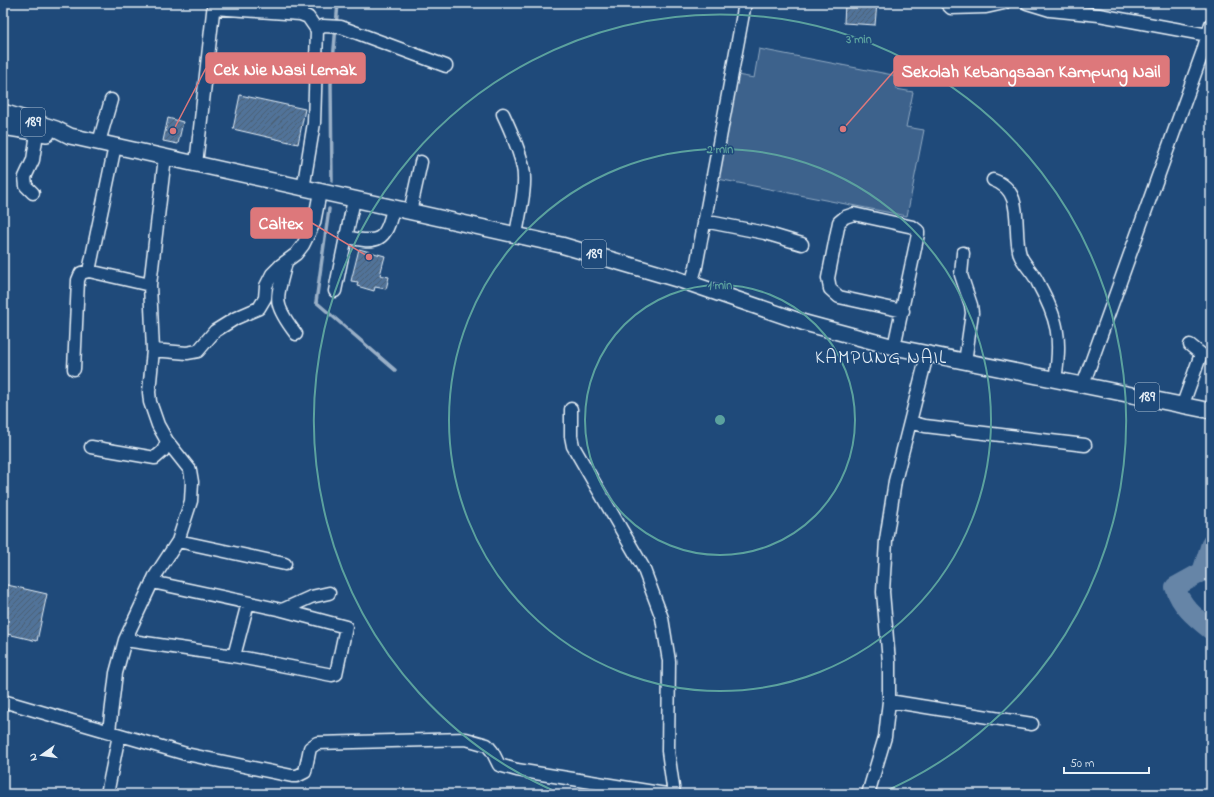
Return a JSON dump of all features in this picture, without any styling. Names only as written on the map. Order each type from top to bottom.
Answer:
[{"type":"main road","name":"189","points":[[3,112],[56,128],[70,136]]},
{"type":"main road","name":"189","points":[[3,127],[37,133],[70,136],[99,142],[303,189],[516,235],[601,256],[691,284],[805,323],[894,347],[927,355],[1183,404],[1211,411]]},
{"type":"street","points":[[691,284],[696,267],[745,3]]},
{"type":"street","points":[[946,3],[951,8],[986,7],[1004,3]]},
{"type":"street","points":[[1027,3],[1050,10],[1209,29],[1083,385]]},
{"type":"street","points":[[196,164],[213,5],[300,14],[308,17],[317,30],[314,123],[303,189]]},
{"type":"street","points":[[317,30],[323,26],[336,27],[446,66]]},
{"type":"street","points":[[99,142],[111,100]]},
{"type":"street","points":[[504,114],[515,140],[523,168],[524,183],[516,235]]},
{"type":"street","points":[[33,193],[26,186],[25,177],[33,160],[37,133]]},
{"type":"street","points":[[90,271],[115,146]]},
{"type":"street","points":[[107,794],[114,733],[116,673],[125,640],[152,582],[178,540],[191,501],[192,482],[190,470],[167,441],[158,425],[150,402],[149,392],[153,350],[150,285],[165,157]]},
{"type":"street","points":[[410,212],[420,162]]},
{"type":"street","points":[[993,180],[1004,184],[1011,192],[1017,218],[1020,255],[1038,282],[1054,317],[1058,332],[1059,355],[1055,379]]},
{"type":"street","points":[[153,350],[187,353],[198,351],[215,331],[236,318],[259,308],[265,298],[266,286],[272,274],[296,254],[311,230],[320,192]]},
{"type":"street","points":[[335,291],[354,200]]},
{"type":"street","points":[[346,237],[361,240],[378,239],[390,226],[393,208]]},
{"type":"street","points":[[894,347],[903,310],[918,231],[913,227],[854,214],[845,217],[839,222],[828,278],[830,289],[839,297],[903,310]]},
{"type":"street","points":[[704,220],[765,233],[802,244]]},
{"type":"street","points":[[963,253],[961,275],[971,305],[972,313],[965,362]]},
{"type":"street","points":[[286,262],[277,297],[282,315],[296,334]]},
{"type":"street","points":[[74,369],[78,280],[81,273],[90,271],[150,285]]},
{"type":"street","points":[[1183,404],[1201,354],[1190,345]]},
{"type":"street","points":[[868,794],[885,737],[889,701],[889,662],[884,612],[883,569],[886,540],[895,481],[927,355]]},
{"type":"street","points":[[571,409],[571,436],[573,446],[643,568],[662,618],[669,661],[668,751],[674,794]]},
{"type":"street","points":[[910,422],[925,426],[1085,445]]},
{"type":"street","points":[[91,447],[155,458],[162,451],[167,441]]},
{"type":"street","points":[[178,540],[285,564]]},
{"type":"street","points":[[125,640],[234,656],[335,675],[346,627],[282,610],[152,582]]},
{"type":"street","points":[[282,610],[317,594],[329,593]]},
{"type":"street","points":[[234,656],[248,603]]},
{"type":"street","points":[[3,701],[186,754],[297,776],[305,772],[310,748],[317,743],[466,739],[487,745],[492,750],[497,762],[503,766],[666,794]]},
{"type":"street","points":[[889,701],[1032,724]]},
{"type":"shaded area","points":[[759,49],[898,76],[896,89],[913,92],[906,127],[924,130],[907,216],[718,179],[737,75],[754,78]]},
{"type":"building","points":[[845,3],[877,3],[875,25],[844,23]]},
{"type":"building","points":[[240,95],[305,109],[298,144],[233,129]]},
{"type":"building","points":[[168,118],[183,122],[178,144],[163,141]]},
{"type":"building","points":[[359,249],[385,256],[380,275],[389,277],[386,289],[375,287],[374,291],[357,286],[358,282],[351,281]]},
{"type":"building","points":[[3,584],[47,594],[37,641],[3,633]]},
{"type":"waterway","points":[[332,181],[331,84],[338,3]]},
{"type":"waterway","points":[[329,209],[316,302],[395,370]]},
{"type":"waterway","points":[[1211,544],[1202,572],[1175,587],[1185,606],[1194,616],[1211,630]]},
{"type":"place","name":"Sekolah Kebangsaan Kampung Nail","points":[[843,129]]},
{"type":"place","name":"Cek Nie Nasi Lemak","points":[[173,131]]},
{"type":"place","name":"Caltex","points":[[369,257]]},
{"type":"district","name":"KAMPUNG NAIL","points":[[881,358]]}]
